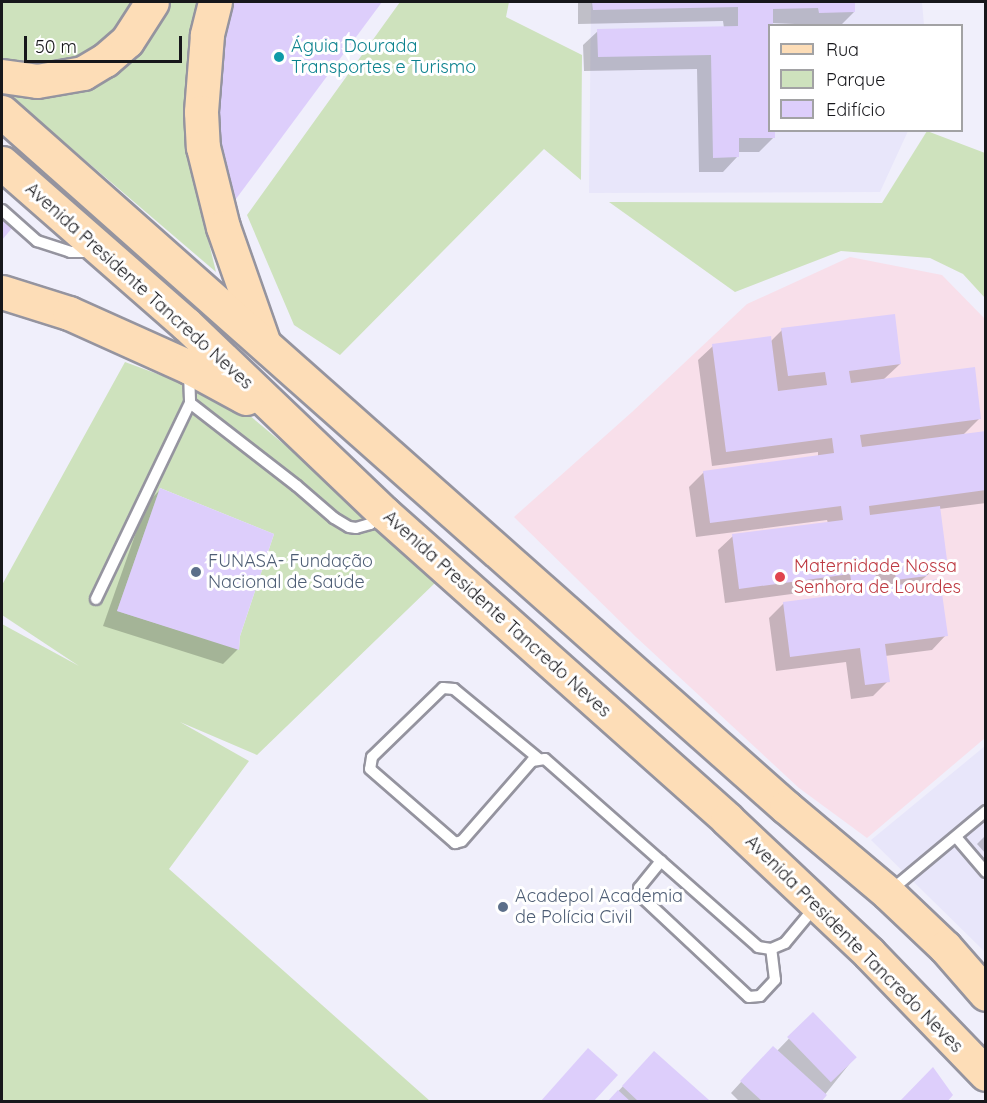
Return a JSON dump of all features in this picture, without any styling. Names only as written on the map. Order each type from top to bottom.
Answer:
[{"type":"main road","points":[[2,76],[37,81],[83,73],[105,60],[127,41],[153,2]]},
{"type":"main road","points":[[215,2],[207,35],[209,177],[223,227],[264,342]]},
{"type":"main road","points":[[2,112],[764,787],[888,893],[945,947],[986,994]]},
{"type":"main road","name":"Avenida Presidente Tancredo Neves","points":[[2,163],[186,324],[384,513],[727,819],[869,953],[986,1074]]},
{"type":"main road","points":[[2,292],[69,314],[189,366],[288,420]]},
{"type":"lane","points":[[2,210],[37,241],[70,252],[102,252]]},
{"type":"lane","points":[[96,599],[190,403],[189,366]]},
{"type":"lane","points":[[190,403],[334,518],[350,527],[363,527],[384,513]]},
{"type":"lane","points":[[539,759],[454,689],[443,688],[372,757],[370,769],[455,843],[462,841],[532,761],[539,759],[550,761],[758,946],[771,949],[785,943],[817,904]]},
{"type":"lane","points":[[888,893],[986,811]]},
{"type":"lane","points":[[956,837],[986,872]]},
{"type":"lane","points":[[661,861],[639,888],[642,897],[749,997],[760,996],[775,980],[771,949]]},
{"type":"shaded area","points":[[591,2],[922,2],[924,24],[768,24],[768,132],[908,132],[880,192],[589,193]]},
{"type":"shaded area","name":"Maternidade Nossa Senhora de Lourdes","points":[[850,257],[942,275],[985,319],[985,738],[867,838],[799,788],[636,637],[514,517],[632,412],[747,304]]},
{"type":"shaded area","points":[[985,746],[985,952],[871,840]]},
{"type":"green space","points":[[2,2],[141,2],[97,54],[56,68],[2,67]]},
{"type":"green space","points":[[160,2],[198,2],[184,107],[192,173],[216,272],[2,89],[53,88]]},
{"type":"green space","points":[[400,2],[509,2],[506,17],[582,55],[581,180],[544,149],[340,355],[294,325],[247,215]]},
{"type":"green space","points":[[926,132],[985,153],[985,298],[963,274],[930,258],[841,251],[735,292],[609,202],[882,203]]},
{"type":"green space","points":[[125,362],[228,400],[335,487],[437,581],[257,755],[180,722],[249,761],[169,869],[430,1101],[2,1101],[2,624],[79,666],[2,615],[2,585]],"holes":[[[160,488],[274,534],[240,636],[239,649],[117,611]]]},
{"type":"building","name":"Águia Dourada Transportes e Turismo","points":[[222,2],[382,2],[230,207],[211,113]]},
{"type":"building","points":[[592,2],[855,2],[855,12],[819,13],[818,8],[773,9],[773,24],[768,24],[768,132],[775,132],[775,138],[739,138],[739,157],[713,158],[711,55],[598,57],[597,29],[738,26],[738,7],[593,10]]},
{"type":"building","points":[[2,217],[13,227],[2,240]]},
{"type":"building","points":[[895,314],[901,364],[849,371],[851,383],[975,367],[981,419],[860,435],[862,447],[986,431],[986,490],[869,506],[870,515],[940,506],[947,560],[925,563],[927,576],[896,580],[894,565],[875,568],[877,588],[940,579],[948,636],[885,644],[890,682],[865,685],[860,648],[790,657],[783,602],[853,593],[850,574],[739,589],[732,534],[843,520],[841,506],[710,523],[703,471],[834,453],[832,438],[726,452],[712,344],[771,336],[778,391],[827,385],[825,372],[788,376],[781,328]]},
{"type":"building","name":"FUNASA- Fundação Nacional de Saúde","points":[[160,488],[274,534],[240,636],[239,650],[117,611]]},
{"type":"building","points":[[813,1012],[857,1057],[831,1082],[787,1037]]},
{"type":"building","points":[[773,1046],[827,1095],[821,1102],[763,1102],[740,1081]]},
{"type":"building","points":[[588,1048],[618,1075],[593,1102],[540,1102]]},
{"type":"building","points":[[654,1051],[709,1100],[708,1102],[639,1102],[622,1086]]},
{"type":"building","points":[[933,1067],[953,1095],[947,1102],[899,1102]]},
{"type":"building","points":[[618,1090],[631,1102],[607,1102]]},
{"type":"place","name":"Águia Dourada Transportes e Turismo","points":[[279,57]]},
{"type":"place","name":"FUNASA- Fundação Nacional de Saúde","points":[[196,572]]},
{"type":"place","name":"Maternidade Nossa Senhora de Lourdes","points":[[780,577]]},
{"type":"place","name":"Acadepol Academia de Polícia Civil","points":[[503,907]]}]
